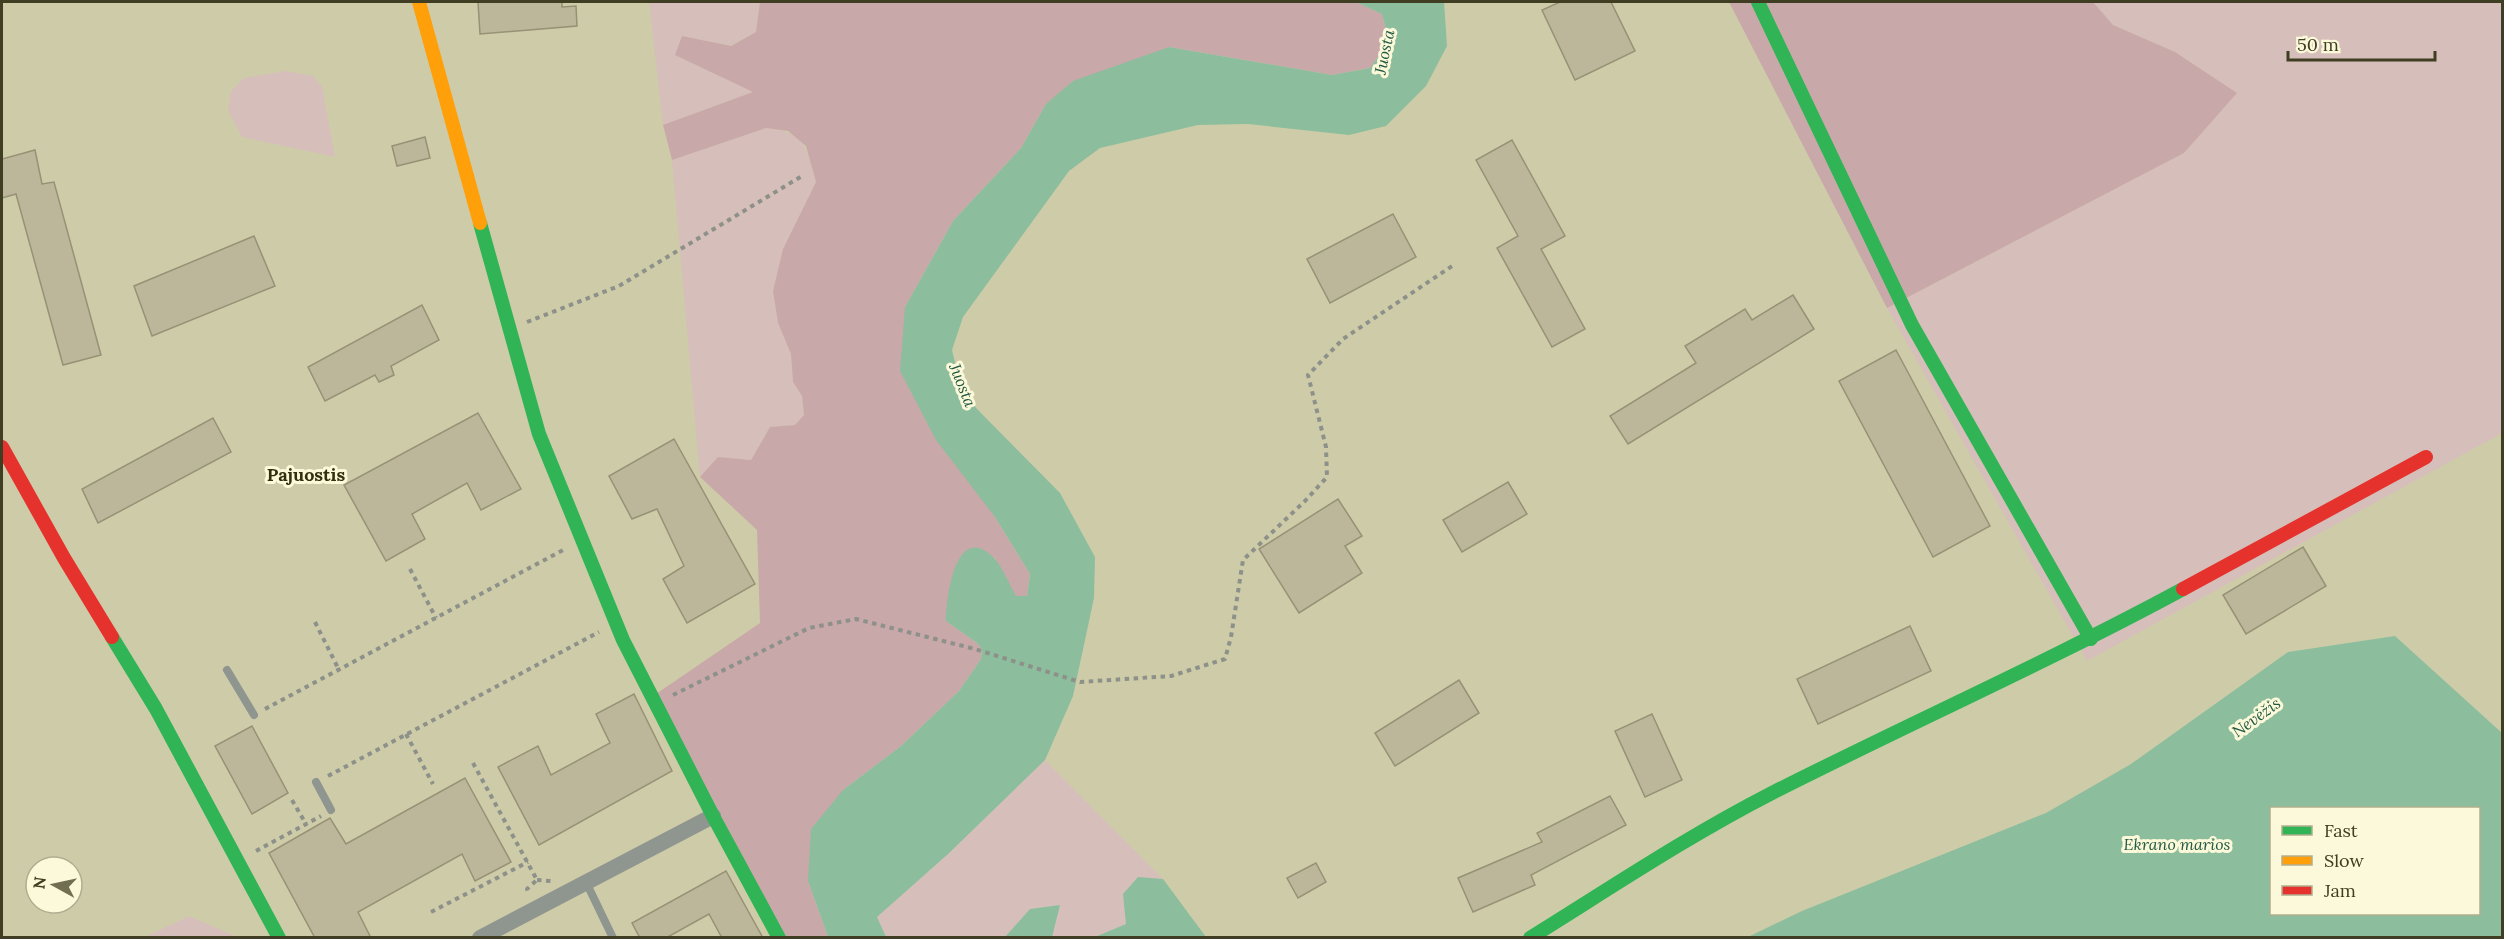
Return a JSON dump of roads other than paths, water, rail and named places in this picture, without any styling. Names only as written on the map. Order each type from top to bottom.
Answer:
[{"type":"street","points":[[419,2],[539,434],[616,623],[713,816],[779,938]]},
{"type":"street","points":[[1758,2],[1912,325],[2091,639]]},
{"type":"street","points":[[2,447],[64,558],[156,709],[279,938]]},
{"type":"street","points":[[1530,938],[1659,858],[1770,794],[2091,639],[2426,457]]},
{"type":"street","points":[[480,938],[713,816]]},
{"type":"lane","points":[[227,670],[254,715]]},
{"type":"lane","points":[[316,782],[331,810]]},
{"type":"lane","points":[[586,882],[613,938]]},
{"type":"water","name":"Juosta","points":[[1356,2],[1444,2],[1447,46],[1426,86],[1386,126],[1349,135],[1248,124],[1198,125],[1100,148],[1069,171],[963,317],[952,350],[958,375],[976,408],[1060,493],[1095,557],[1094,598],[1073,696],[1045,760],[948,854],[877,917],[886,937],[828,937],[808,881],[811,829],[843,790],[901,746],[959,691],[981,659],[982,649],[977,643],[946,621],[951,582],[961,556],[969,549],[979,548],[996,560],[1016,596],[1027,596],[1030,574],[995,517],[936,440],[900,371],[905,307],[953,221],[1021,148],[1046,104],[1073,81],[1169,47],[1332,75],[1370,68],[1389,42],[1382,14]]},
{"type":"water","name":"Ekrano marios","points":[[2395,636],[2502,733],[2502,937],[1748,937],[1802,911],[2046,813],[2131,764],[2288,652]]},
{"type":"water","points":[[1138,877],[1163,879],[1206,937],[1095,937],[1126,924],[1123,894]]},
{"type":"water","points":[[1060,905],[1052,937],[1005,937],[1030,909]]},
{"type":"district","name":"Pajuostis","points":[[306,475]]},
{"type":"water label","name":"Nevėžis","points":[[2256,717]]}]
